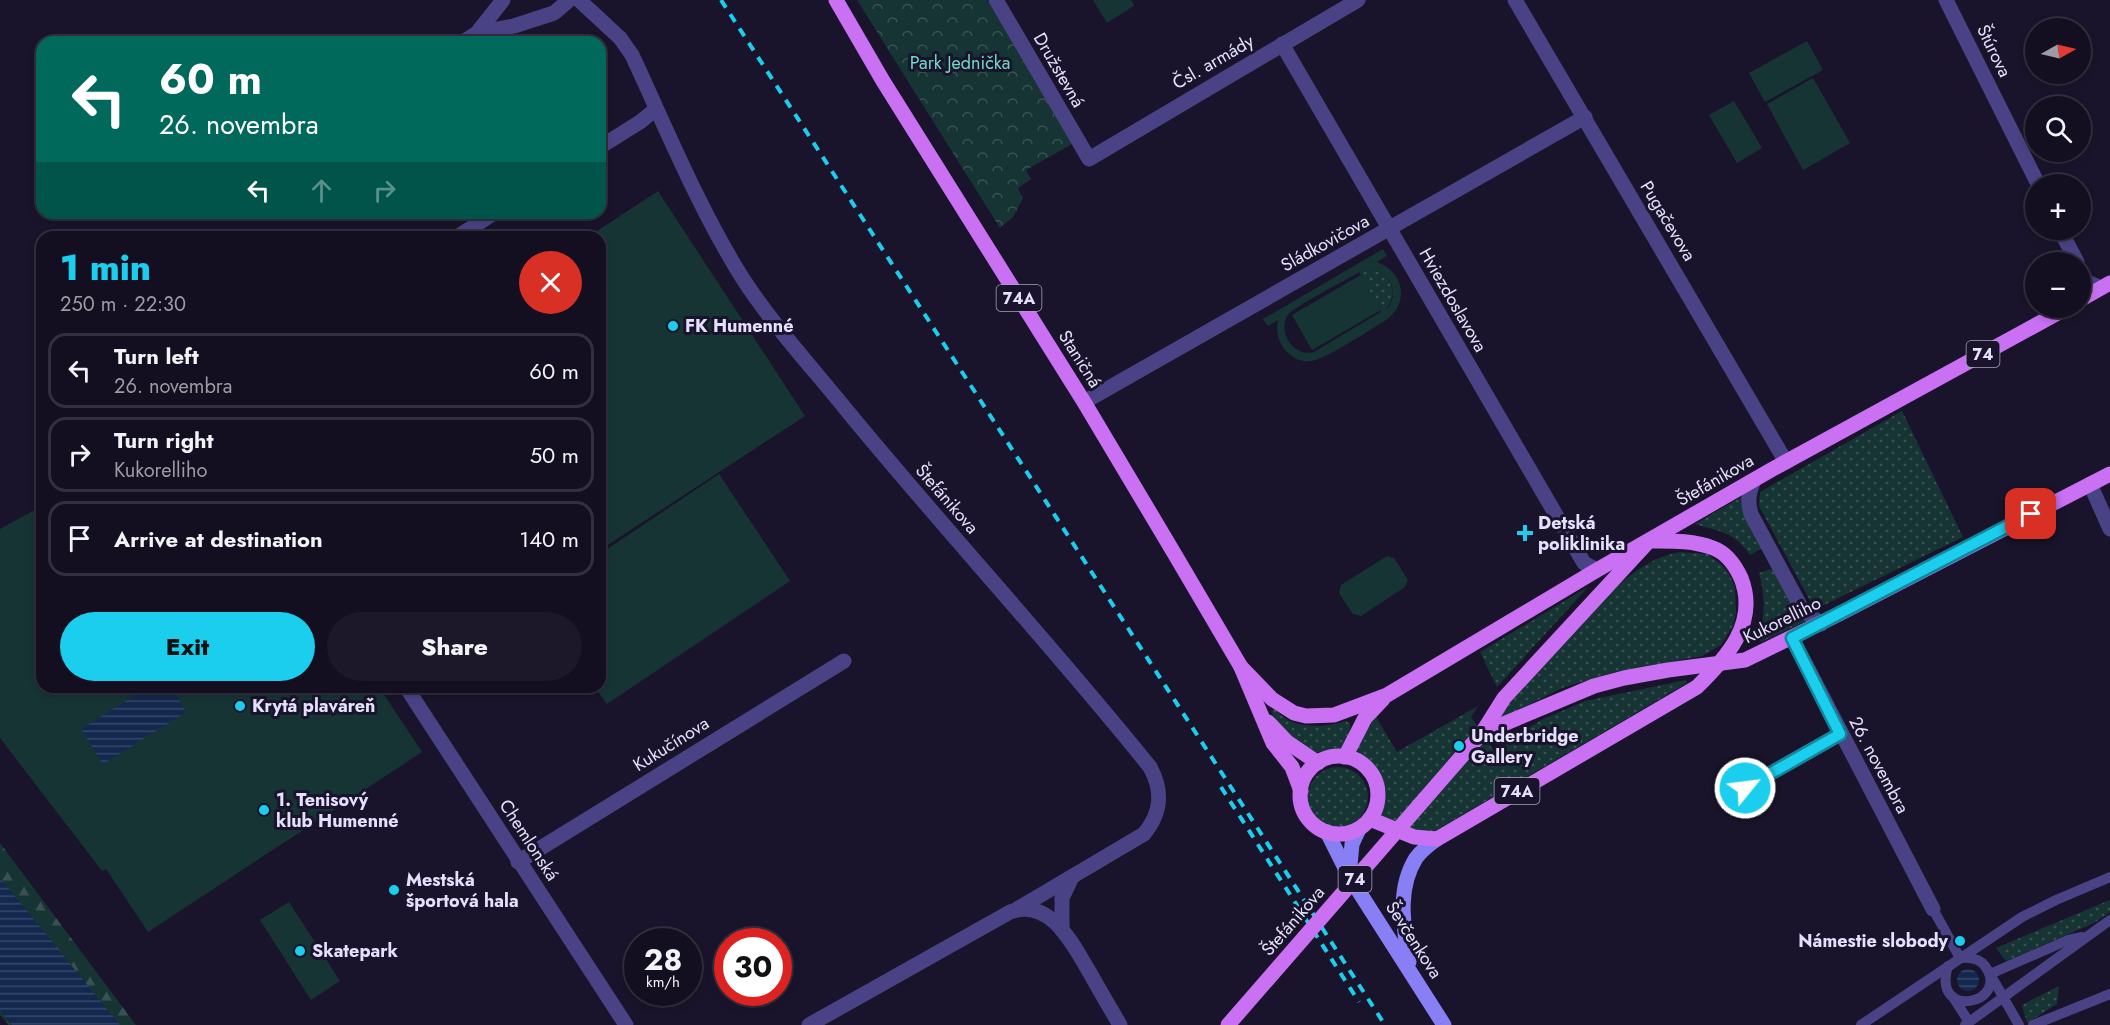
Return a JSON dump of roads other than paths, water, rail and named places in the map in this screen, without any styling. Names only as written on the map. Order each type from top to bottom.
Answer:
[{"type":"main road","name":"Staničná","points":[[836,0],[883,81],[1084,402],[1241,667],[1260,714]]},
{"type":"main road","points":[[2091,293],[2105,285]]},
{"type":"main road","name":"Štefánikova","points":[[1387,695],[1754,480],[2049,318]]},
{"type":"main road","name":"Kukorelliho","points":[[1720,663],[1745,660],[1821,624],[2110,474]]},
{"type":"main road","points":[[1649,541],[1684,541],[1709,546],[1728,557],[1737,570],[1743,584],[1744,616],[1740,633],[1720,663]]},
{"type":"main road","name":"74","points":[[1482,733],[1504,698],[1649,541]]},
{"type":"main road","name":"74A","points":[[1437,839],[1696,687],[1720,663]]},
{"type":"main road","name":"74","points":[[1482,733],[1594,686],[1646,674],[1720,663]]},
{"type":"main road","name":"74A","points":[[1241,667],[1272,699],[1294,713],[1306,716],[1334,715],[1387,695]]},
{"type":"main road","name":"74A","points":[[1345,757],[1365,718],[1387,695]]},
{"type":"main road","name":"74A","points":[[1260,714],[1287,742],[1318,763]]},
{"type":"main road","name":"74A","points":[[1260,714],[1273,743],[1292,767],[1301,791],[1305,814],[1317,827],[1327,832]]},
{"type":"main road","name":"Štefánikova","points":[[1228,1025],[1482,733]]},
{"type":"main road","points":[[1301,791],[1306,775],[1318,763],[1331,758],[1345,757],[1361,763],[1370,771],[1378,792],[1377,804],[1352,844],[1349,876]]},
{"type":"main road","points":[[1327,832],[1344,834],[1364,824],[1414,837],[1437,839]]},
{"type":"main road","name":"Ševčenkova","points":[[1327,832],[1349,876],[1444,1025]]},
{"type":"main road","points":[[1409,968],[1401,908],[1407,879],[1417,857],[1437,839]]},
{"type":"street","points":[[472,36],[503,0]]},
{"type":"street","points":[[477,33],[514,26],[554,12],[569,0]]},
{"type":"street","name":"Štefánikova","points":[[579,0],[620,38],[632,55],[710,222],[727,253],[764,309],[905,482],[1088,691],[1150,767],[1156,779],[1160,802],[1156,816],[1144,834],[1017,909],[809,1025]]},
{"type":"street","name":"Družstevná","points":[[996,0],[1089,159]]},
{"type":"street","name":"Čsl. armády","points":[[1089,159],[1358,0]]},
{"type":"street","name":"Pugačevova","points":[[1515,0],[1786,462]]},
{"type":"street","name":"Štúrova","points":[[1946,0],[2033,174]]},
{"type":"street","name":"Hviezdoslavova","points":[[1282,44],[1584,563],[1597,570]]},
{"type":"street","points":[[606,143],[656,109]]},
{"type":"street","name":"Sládkovičova","points":[[1084,402],[1584,117]]},
{"type":"street","points":[[466,231],[485,219]]},
{"type":"street","points":[[1754,480],[1748,503],[1751,514],[1802,609],[1821,624]]},
{"type":"street","points":[[2090,484],[2110,530]]},
{"type":"street","name":"26. novembra","points":[[1792,638],[1933,909]]},
{"type":"street","name":"Kukučínova","points":[[518,862],[844,661]]},
{"type":"street","name":"Chemlonská","points":[[410,693],[621,1021]]},
{"type":"street","points":[[1725,799],[1840,734]]},
{"type":"street","points":[[1062,930],[1062,898],[1072,877]]},
{"type":"street","points":[[1861,1025],[1873,1020],[2022,917],[2110,877]]},
{"type":"street","points":[[1017,909],[1048,916],[1062,930],[1120,1025]]},
{"type":"street","points":[[1933,909],[1960,958]]},
{"type":"street","points":[[1948,966],[1945,976],[1947,988],[1967,1023],[2110,920]]},
{"type":"street","points":[[1990,974],[2068,940],[2088,936]]},
{"type":"street","points":[[1960,958],[1977,959],[1985,965],[2019,1025]]},
{"type":"street","points":[[1953,997],[1962,1002],[1973,1002],[1983,996],[1990,986],[1990,974]]},
{"type":"street","points":[[2033,1025],[2110,994]]},
{"type":"water","points":[[138,693],[175,693],[186,712],[103,764],[81,729]]},
{"type":"water","points":[[0,878],[120,1025],[12,1025],[0,1010]]},
{"type":"water","points":[[1964,969],[1972,969],[1979,976],[1979,984],[1972,991],[1964,991],[1957,984],[1957,976]]},
{"type":"railway","points":[[721,0],[1385,1025]]},
{"type":"railway","points":[[1221,787],[1359,1002]]},
{"type":"place","name":"FK Humenné","points":[[673,326]]},
{"type":"place","name":"Detská poliklinika","points":[[1525,533]]},
{"type":"place","name":"Krytá plaváreň","points":[[240,706]]},
{"type":"place","name":"Underbridge Gallery","points":[[1459,746]]},
{"type":"place","name":"1. Tenisový klub Humenné","points":[[264,810]]},
{"type":"place","name":"Mestská športová hala","points":[[394,890]]},
{"type":"place","name":"Námestie slobody","points":[[1960,941]]},
{"type":"place","name":"Skatepark","points":[[300,951]]},
{"type":"park label","name":"Park Jednička","points":[[960,63]]}]
